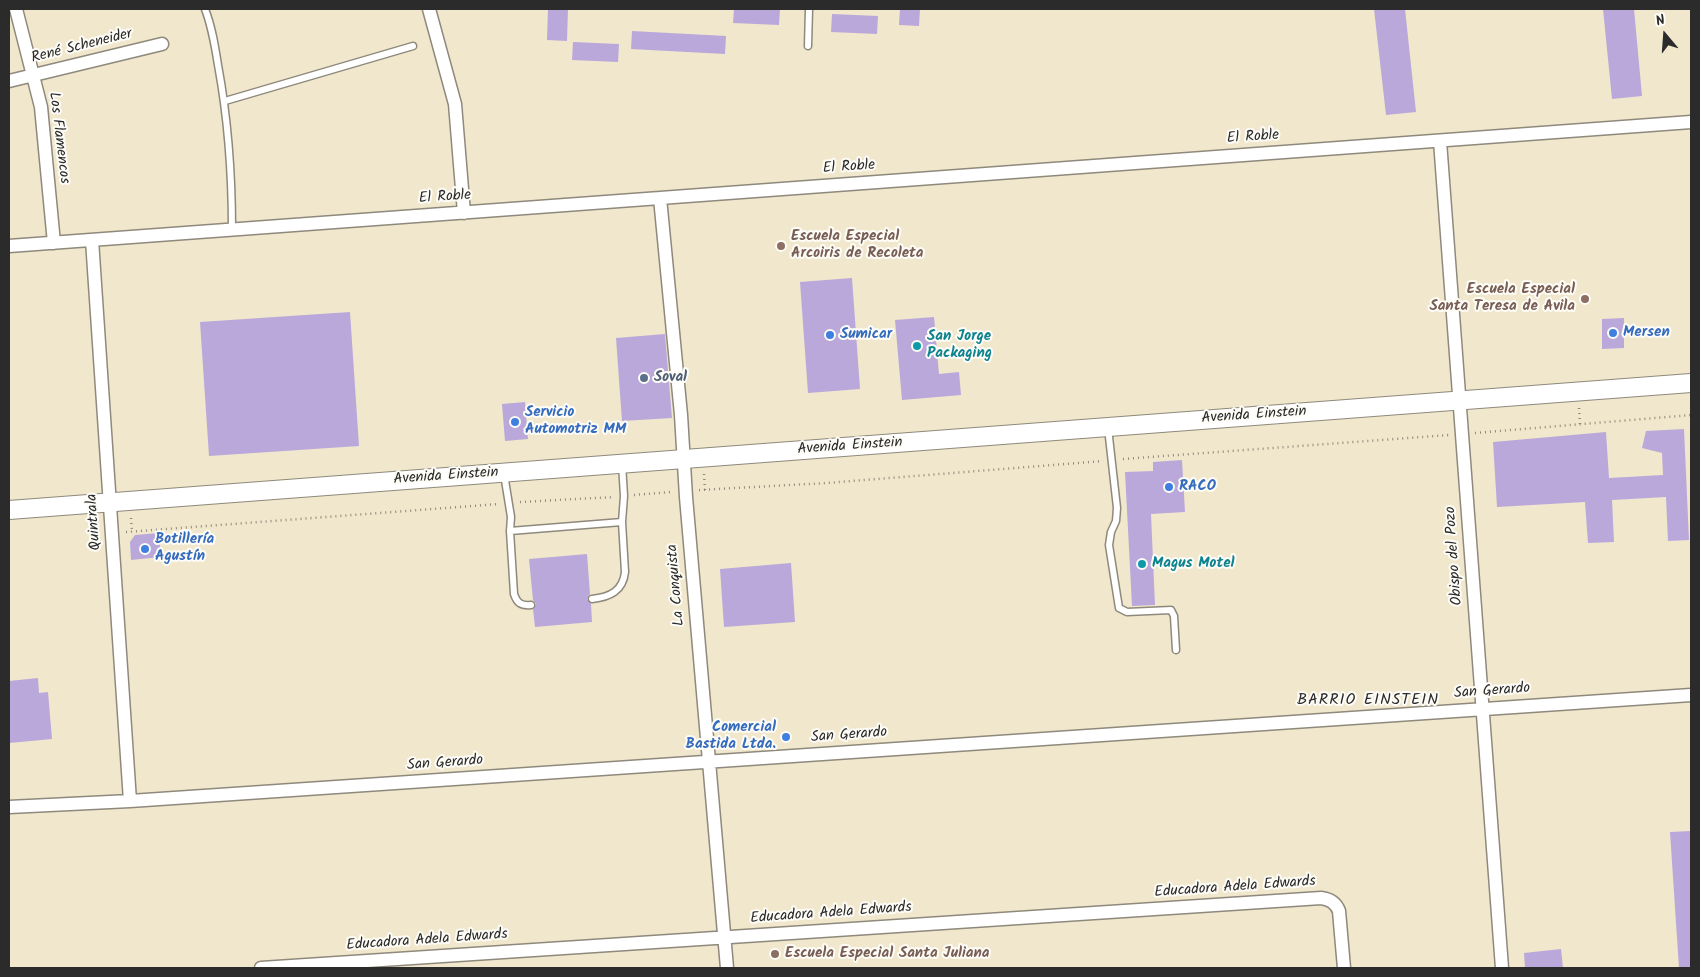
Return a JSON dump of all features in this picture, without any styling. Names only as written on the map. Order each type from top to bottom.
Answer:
[{"type":"main road","name":"Avenida Einstein","points":[[9,510],[1691,383]]},
{"type":"street","name":"Los Flamencos","points":[[16,9],[43,122],[54,243]]},
{"type":"street","points":[[429,9],[456,104],[464,213]]},
{"type":"street","name":"René Scheneider","points":[[9,81],[162,44]]},
{"type":"street","name":"El Roble","points":[[9,246],[1691,122]]},
{"type":"street","name":"Obispo del Pozo","points":[[1440,141],[1502,968]]},
{"type":"street","name":"La Conquista","points":[[660,198],[681,415],[685,491],[727,968]]},
{"type":"street","name":"Quintrala","points":[[92,240],[130,801]]},
{"type":"street","name":"San Gerardo","points":[[9,807],[130,801],[1691,695]]},
{"type":"street","name":"Educadora Adela Edwards","points":[[261,968],[1321,898],[1330,900],[1339,911],[1344,968]]},
{"type":"lane","points":[[206,9],[211,25],[225,101],[232,192],[232,230]]},
{"type":"lane","points":[[808,46],[809,9]]},
{"type":"lane","points":[[225,101],[413,46]]},
{"type":"lane","points":[[1108,427],[1117,508],[1116,521],[1111,532],[1109,544],[1119,608],[1127,612],[1171,610],[1174,616],[1176,650]]},
{"type":"lane","points":[[592,599],[603,598],[613,594],[622,586],[625,579],[622,522],[624,496],[622,464]]},
{"type":"lane","points":[[504,473],[511,517],[510,531],[514,594],[517,601],[521,604],[531,605]]},
{"type":"lane","points":[[510,531],[622,522]]},
{"type":"path","points":[[112,533],[509,503],[827,483],[1691,416]]},
{"type":"building","points":[[548,9],[568,9],[567,41],[547,40]]},
{"type":"building","points":[[734,9],[780,9],[779,25],[733,23]]},
{"type":"building","points":[[900,9],[920,9],[919,26],[899,25]]},
{"type":"building","points":[[1374,9],[1405,9],[1416,112],[1386,115]]},
{"type":"building","points":[[1603,9],[1634,9],[1642,96],[1612,99]]},
{"type":"building","points":[[832,14],[878,16],[877,34],[831,32]]},
{"type":"building","points":[[632,31],[726,36],[725,54],[631,49]]},
{"type":"building","points":[[573,42],[619,44],[618,62],[572,60]]},
{"type":"building","name":"Sumicar","points":[[852,278],[860,389],[808,393],[800,282]]},
{"type":"building","points":[[350,312],[359,446],[209,456],[200,322]]},
{"type":"building","name":"San Jorge Packaging","points":[[934,317],[939,374],[959,372],[961,395],[902,400],[895,320]]},
{"type":"building","name":"Mersen","points":[[1624,318],[1624,348],[1602,349],[1602,319]]},
{"type":"building","name":"Soval","points":[[665,334],[672,418],[622,421],[616,338]]},
{"type":"building","name":"Servicio Automotriz MM","points":[[525,402],[528,439],[505,441],[502,404]]},
{"type":"building","points":[[1684,429],[1689,540],[1668,541],[1666,497],[1612,500],[1614,542],[1588,543],[1585,502],[1497,507],[1493,442],[1606,432],[1609,478],[1663,475],[1662,453],[1642,448],[1646,431]]},
{"type":"building","name":"Magus Motel","points":[[1182,460],[1185,512],[1151,514],[1155,605],[1132,606],[1125,472],[1153,471],[1153,462]]},
{"type":"building","name":"Botillería Agustín","points":[[159,533],[161,557],[131,560],[130,542],[135,535]]},
{"type":"building","points":[[587,554],[590,594],[587,599],[591,604],[592,622],[535,627],[533,609],[536,604],[533,600],[529,559]]},
{"type":"building","points":[[791,563],[795,622],[724,627],[720,569]]},
{"type":"building","points":[[38,678],[39,693],[48,692],[52,739],[9,743],[9,681]]},
{"type":"building","points":[[1691,831],[1691,968],[1679,968],[1670,832]]},
{"type":"building","points":[[1561,949],[1563,968],[1525,968],[1524,953]]},
{"type":"place","name":"Escuela Especial Arcoiris de Recoleta","points":[[781,246]]},
{"type":"place","name":"Escuela Especial Santa Teresa de Avila","points":[[1585,299]]},
{"type":"place","name":"Mersen","points":[[1613,333]]},
{"type":"place","name":"Sumicar","points":[[830,335]]},
{"type":"place","name":"San Jorge Packaging","points":[[917,346]]},
{"type":"place","name":"Soval","points":[[644,378]]},
{"type":"place","name":"Servicio Automotriz MM","points":[[515,422]]},
{"type":"place","name":"RACO","points":[[1169,487]]},
{"type":"place","name":"Botillería Agustín","points":[[145,549]]},
{"type":"place","name":"Magus Motel","points":[[1142,564]]},
{"type":"place","name":"Comercial Bastida Ltda.","points":[[786,737]]},
{"type":"place","name":"Escuela Especial Santa Juliana","points":[[775,954]]},
{"type":"district","name":"BARRIO EINSTEIN","points":[[1368,701]]}]
